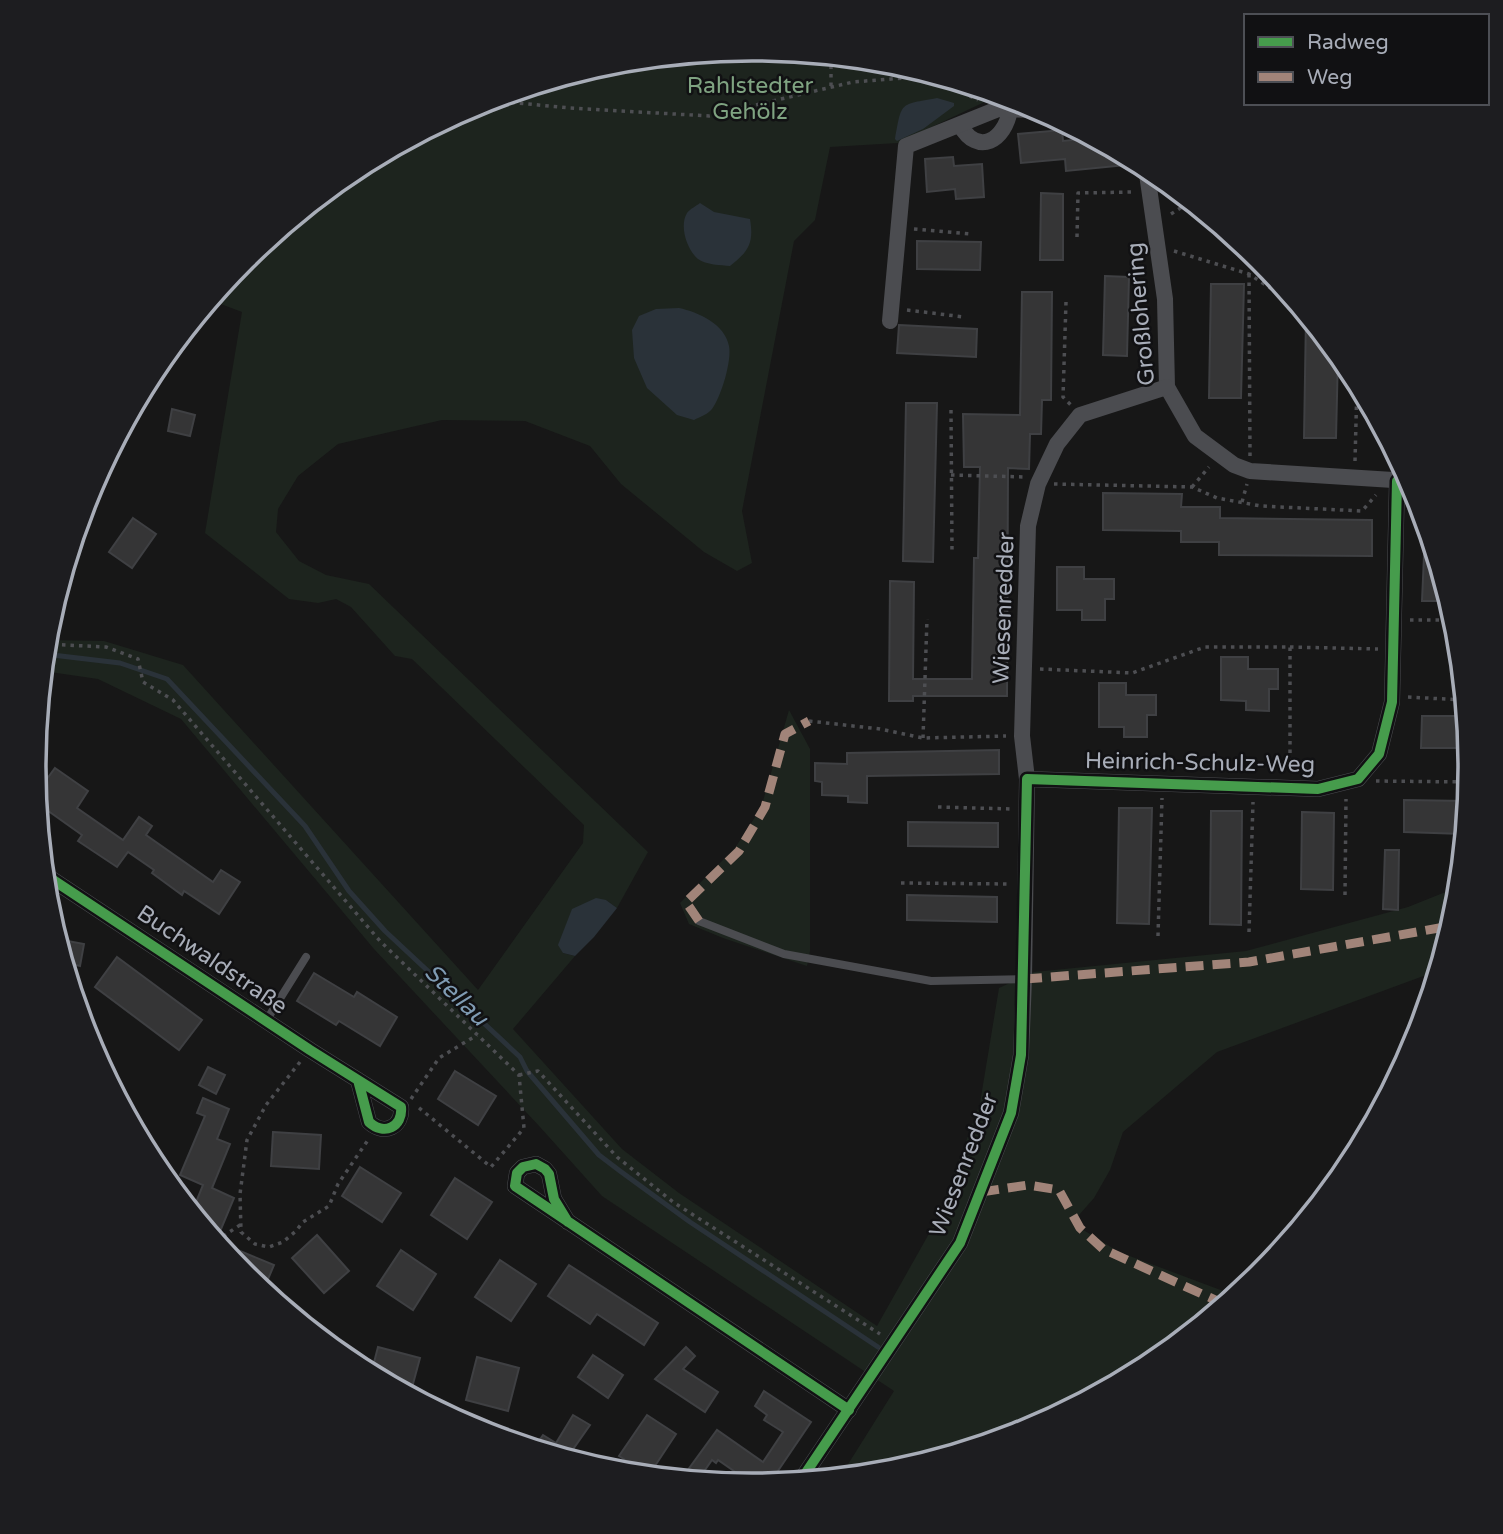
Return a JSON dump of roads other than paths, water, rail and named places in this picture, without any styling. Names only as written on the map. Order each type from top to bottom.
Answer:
[{"type":"street","points":[[960,125],[972,139],[979,142],[993,140],[1004,130],[1004,110]]},
{"type":"street","points":[[890,315],[906,146],[1009,110]]},
{"type":"street","name":"Großlohering","points":[[1149,183],[1165,299],[1167,387],[1195,436],[1234,465],[1250,471],[1397,481]]},
{"type":"street","name":"Wiesenredder","points":[[807,1470],[960,1243],[1011,1113],[1021,1055],[1024,979],[1027,779],[1023,736],[1028,526],[1039,481],[1057,444],[1080,415],[1167,387]]},
{"type":"street","name":"Heinrich-Schulz-Weg","points":[[1027,779],[1318,789],[1352,780],[1379,754],[1392,696],[1399,486]]},
{"type":"street","name":"Buchwaldstraße","points":[[55,882],[310,1050],[358,1080],[402,1101],[402,1114],[390,1129],[375,1128],[366,1117],[358,1080]]},
{"type":"street","points":[[568,1222],[849,1410]]},
{"type":"lane","points":[[699,921],[784,954],[931,981],[1024,979]]},
{"type":"lane","points":[[266,1021],[306,957]]},
{"type":"waterway","name":"Stellau","points":[[55,655],[120,663],[167,679],[305,826],[349,891],[385,931],[520,1057],[527,1071],[599,1155],[690,1222],[878,1347]]},
{"type":"park label","name":"Rahlstedter Gehölz","points":[[750,99]]}]
